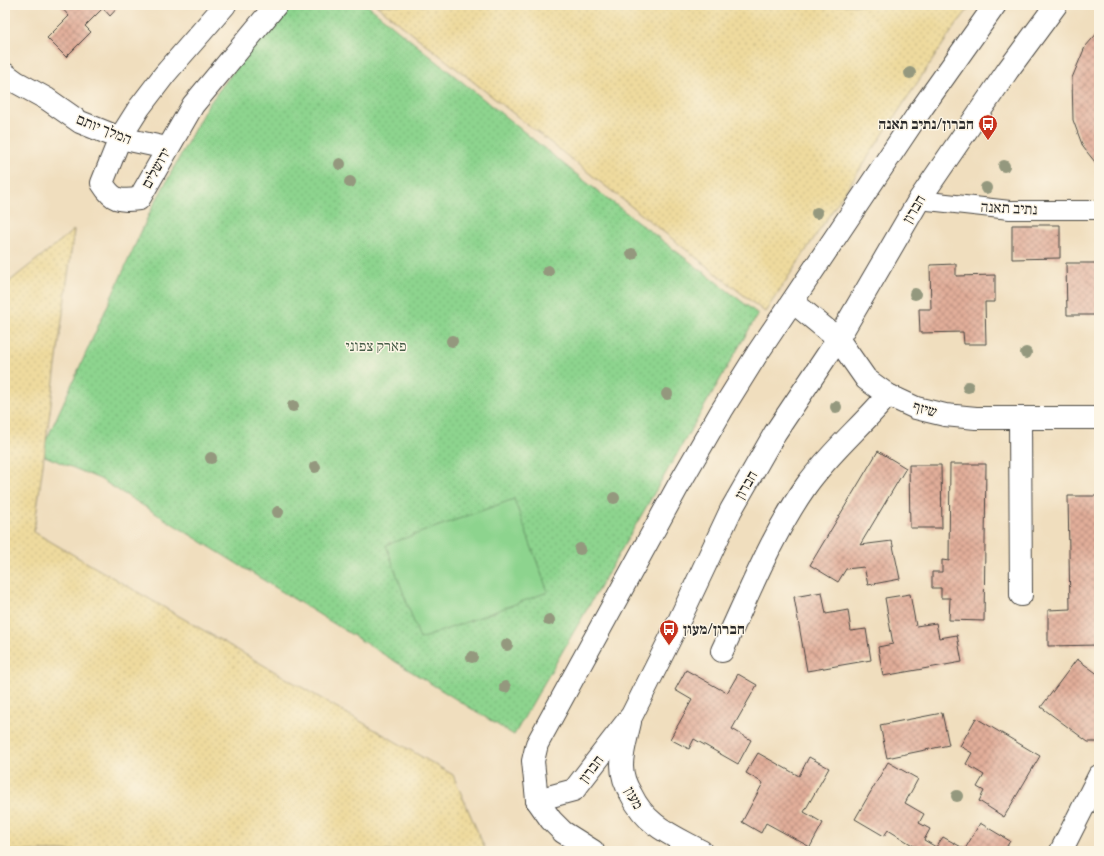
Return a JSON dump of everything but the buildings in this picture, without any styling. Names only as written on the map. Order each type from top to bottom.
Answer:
[{"type":"street","name":"ירושלים","points":[[224,5],[164,74],[120,138],[102,183],[109,195],[118,200],[139,199],[193,105],[276,5]]},
{"type":"street","points":[[592,851],[563,832],[551,820],[537,800],[533,761],[537,744],[677,488],[722,410],[922,108],[995,5]]},
{"type":"street","name":"חברון","points":[[537,800],[574,790],[632,715],[677,625],[731,510],[776,433],[838,338],[919,200],[999,83],[1056,5]]},
{"type":"street","name":"המלך יותם","points":[[5,74],[16,82],[47,99],[80,122],[120,138],[167,148]]},
{"type":"street","name":"נתיב תאנה","points":[[919,200],[1010,210],[1099,210]]},
{"type":"street","name":"שיזף","points":[[793,302],[838,338],[866,379],[888,395],[916,408],[945,415],[976,418],[1099,418]]},
{"type":"street","points":[[722,651],[780,530],[806,486],[825,462],[869,418],[888,395]]},
{"type":"street","points":[[1020,418],[1021,595]]},
{"type":"street","name":"מעון","points":[[632,715],[622,766],[626,785],[644,816],[659,829],[701,851]]},
{"type":"street","points":[[1061,851],[1099,776]]},
{"type":"green space","name":"פארק צפוני","points":[[288,5],[367,5],[586,182],[758,314],[514,735],[100,479],[40,454],[151,210],[206,108],[255,42]]},
{"type":"green space","points":[[514,499],[548,592],[420,639],[386,545]]},
{"type":"sand","points":[[376,5],[972,5],[955,26],[765,312]]},
{"type":"sand","points":[[74,230],[34,532],[453,775],[486,851],[5,851],[5,285]]},
{"type":"place","name":"חברון/נתיב תאנה","points":[[988,141]]},
{"type":"place","name":"חברון/מעון","points":[[669,646]]}]
